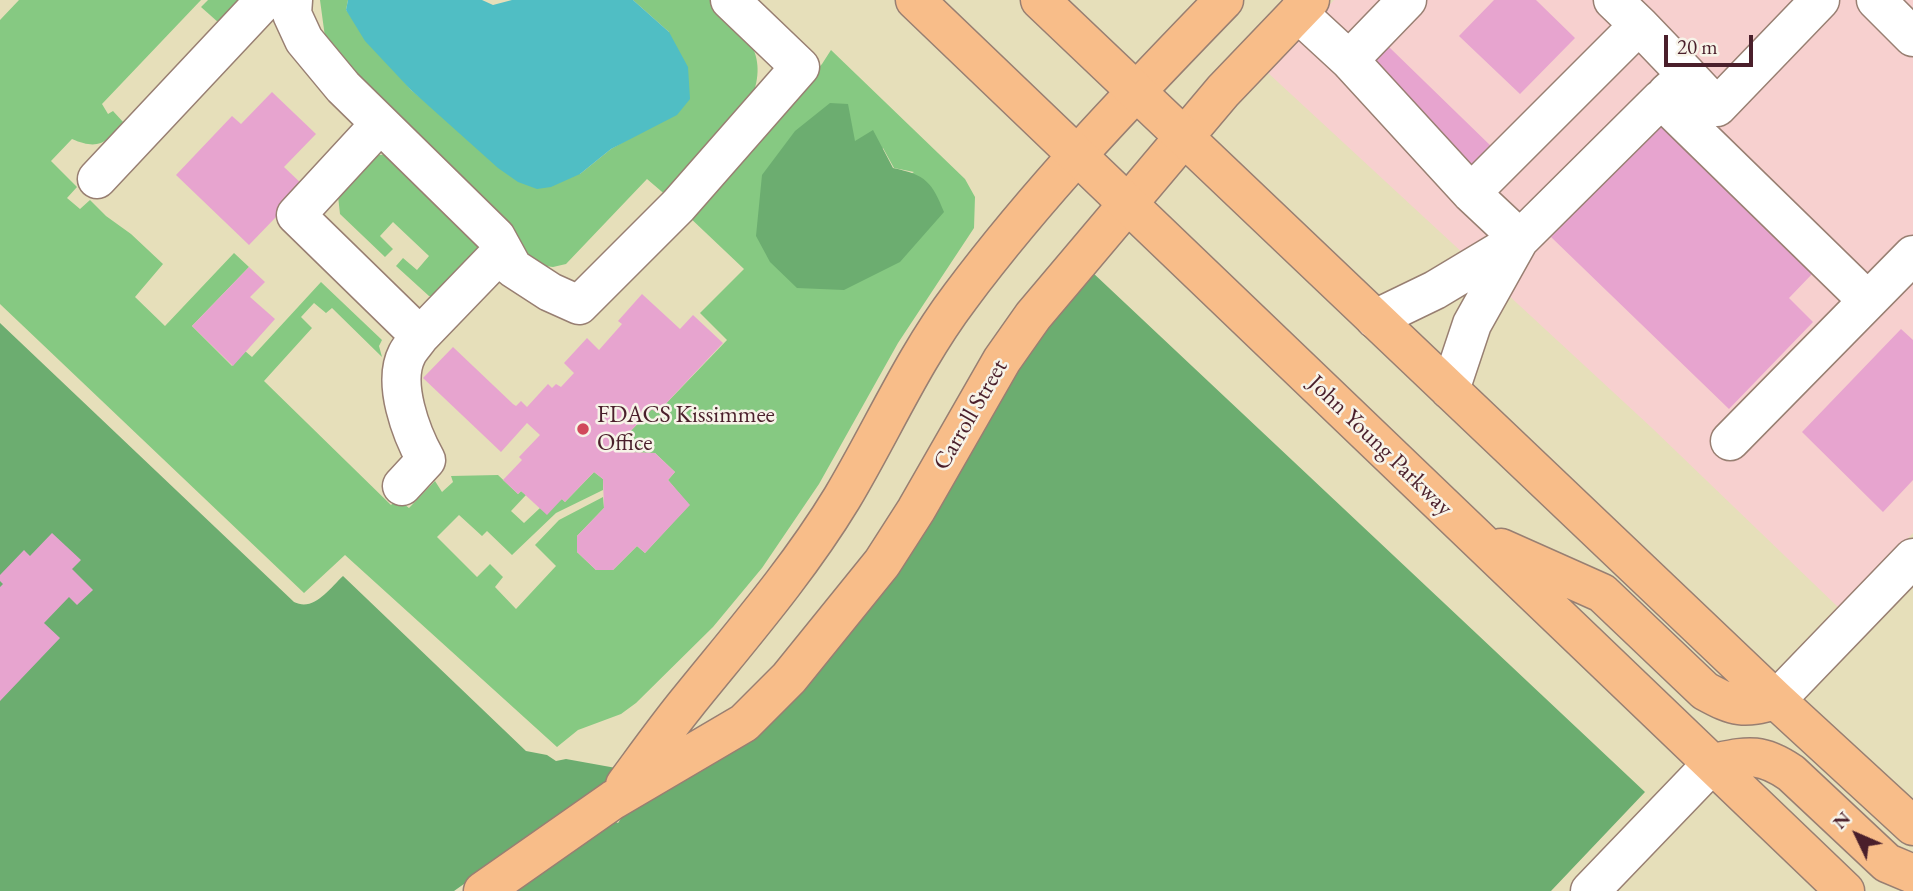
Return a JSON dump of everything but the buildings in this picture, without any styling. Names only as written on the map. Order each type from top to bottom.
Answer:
[{"type":"main road","name":"John Young Parkway","points":[[915,0],[1844,891]]},
{"type":"main road","points":[[1040,0],[1776,700],[1913,826]]},
{"type":"main road","name":"Carroll Street","points":[[613,800],[684,706],[793,572],[842,497],[929,343],[957,300],[1028,211],[1224,0]]},
{"type":"main road","name":"Carroll Street","points":[[483,891],[613,800],[744,723],[789,678],[883,563],[1009,349],[1057,287],[1223,90],[1304,6]]},
{"type":"main road","points":[[1474,535],[1602,593],[1706,691],[1723,701],[1749,708],[1776,700]]},
{"type":"main road","points":[[1713,763],[1748,756],[1773,761],[1791,773],[1887,863],[1913,874]]},
{"type":"street","points":[[97,178],[265,0]]},
{"type":"street","points":[[293,0],[292,13],[303,40],[380,124],[496,237],[513,268],[550,292],[579,306],[678,206],[800,67],[730,0]]},
{"type":"street","points":[[1349,60],[1407,0]]},
{"type":"street","points":[[1674,87],[1717,107],[1821,0]]},
{"type":"street","points":[[1876,0],[1913,37]]},
{"type":"street","points":[[1304,6],[1349,60],[1471,193],[1520,239]]},
{"type":"street","points":[[1471,193],[1626,13],[1674,87],[1867,300]]},
{"type":"street","points":[[1375,318],[1435,290],[1520,239],[1674,87]]},
{"type":"street","points":[[380,124],[296,215],[420,336]]},
{"type":"street","points":[[1450,390],[1472,324],[1520,239]]},
{"type":"street","points":[[402,486],[426,460],[416,442],[400,384],[406,356],[420,336],[503,250]]},
{"type":"street","points":[[1730,441],[1867,300],[1908,270]]},
{"type":"street","points":[[1776,700],[1913,558]]},
{"type":"street","points":[[1590,891],[1713,763]]},
{"type":"shaded area","points":[[1334,0],[1913,0],[1913,533],[1840,609],[1652,428],[1266,71]]},
{"type":"green space","points":[[19,0],[201,0],[102,104],[108,114],[113,111],[124,123],[118,130],[102,143],[81,143],[72,139],[51,161],[77,187],[67,198],[80,209],[90,200],[163,264],[135,297],[165,326],[234,253],[249,267],[192,326],[232,366],[245,351],[252,357],[321,282],[382,340],[379,346],[382,357],[332,308],[326,313],[314,303],[301,317],[312,328],[264,381],[391,505],[397,499],[409,508],[435,481],[442,492],[453,482],[451,476],[498,475],[518,494],[521,491],[526,495],[511,511],[524,523],[540,508],[562,499],[565,502],[594,472],[603,479],[603,490],[556,513],[512,555],[487,531],[482,536],[459,515],[437,537],[477,577],[490,564],[503,577],[495,587],[516,609],[556,566],[535,545],[559,520],[603,497],[604,508],[577,536],[577,552],[596,570],[613,570],[637,546],[645,553],[689,505],[668,480],[675,472],[655,453],[626,452],[617,445],[652,409],[657,413],[727,340],[700,313],[744,269],[686,214],[822,64],[831,50],[965,179],[975,197],[974,228],[898,343],[819,484],[762,568],[713,627],[636,703],[621,714],[578,730],[557,747],[345,555],[304,593],[0,304],[0,20]],"holes":[[[883,148],[894,168],[914,172],[770,262]]]},
{"type":"green space","points":[[208,0],[247,0],[219,23],[201,7]]},
{"type":"green space","points":[[320,0],[348,0],[346,10],[411,90],[433,108],[580,174],[611,149],[641,132],[669,32],[633,0],[713,0],[750,42],[758,65],[757,79],[753,95],[668,197],[647,179],[566,264],[553,267],[536,265],[341,65],[325,37]]},
{"type":"green space","points":[[830,103],[848,104],[855,141],[873,130],[893,168],[926,181],[936,193],[944,212],[900,262],[844,290],[797,288],[770,262],[756,236],[762,175],[795,131]]},
{"type":"green space","points":[[389,154],[484,244],[433,296],[429,296],[396,266],[403,258],[417,270],[429,256],[393,222],[380,236],[393,249],[385,257],[340,214],[338,196],[371,160],[379,155]]},
{"type":"green space","points":[[1092,272],[1645,792],[1551,891],[514,891],[614,821],[618,823],[625,813],[755,736],[1047,327]]},
{"type":"green space","points":[[0,323],[294,602],[315,602],[343,576],[526,751],[547,755],[556,761],[566,759],[616,768],[601,787],[454,891],[0,891]]},
{"type":"water","points":[[348,0],[482,0],[493,5],[512,0],[633,0],[669,32],[688,67],[690,99],[677,115],[611,149],[580,174],[551,187],[537,189],[518,182],[498,168],[411,90],[365,41],[346,10]]},
{"type":"place","name":"FDACS Kissimmee Office","points":[[583,429]]}]
